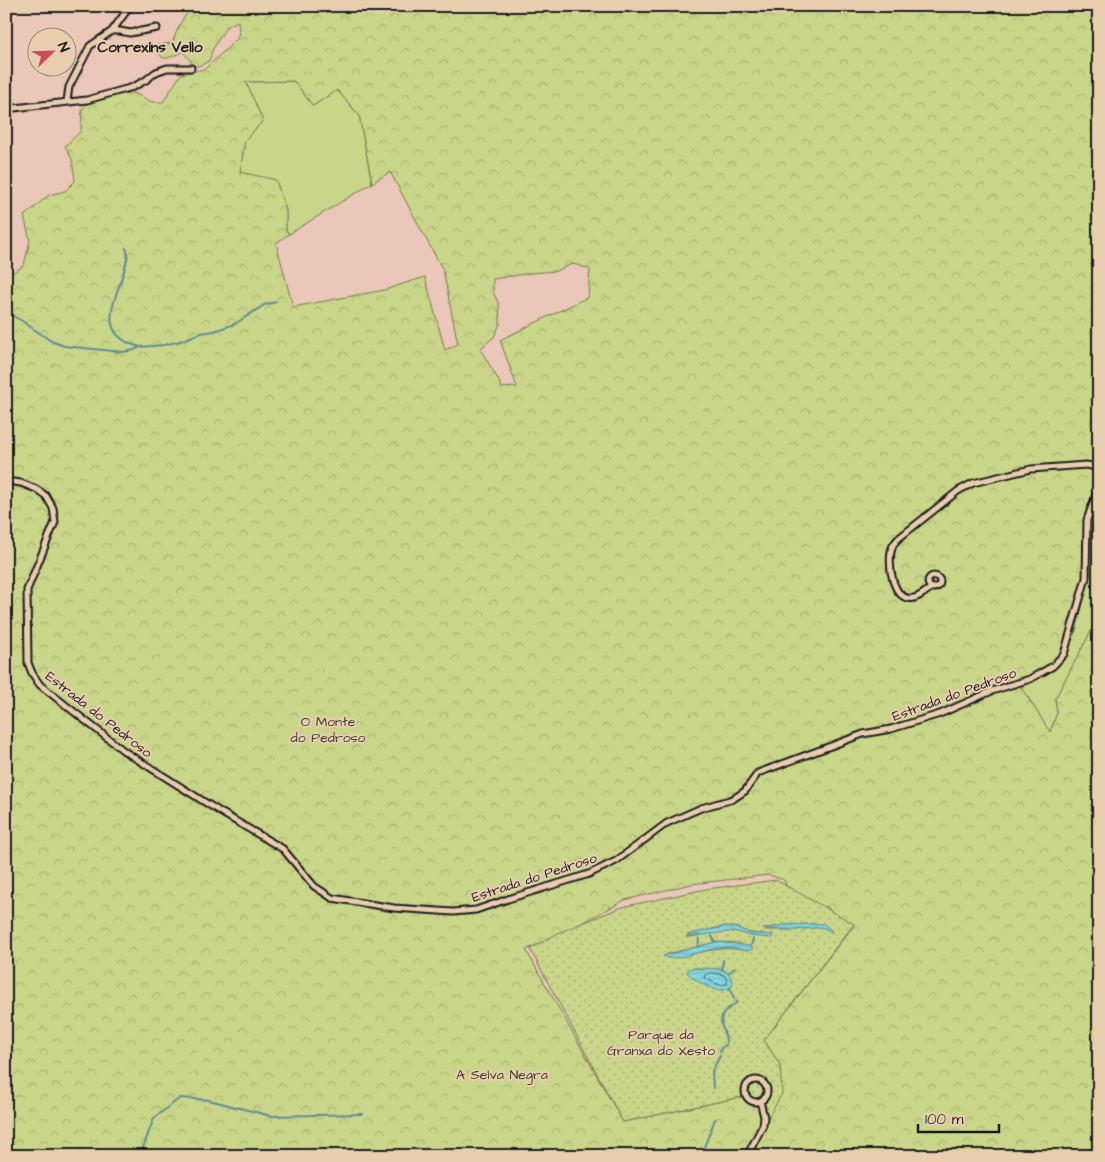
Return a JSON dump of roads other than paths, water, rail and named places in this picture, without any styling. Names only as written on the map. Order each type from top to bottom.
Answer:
[{"type":"street","points":[[67,101],[69,87],[90,46],[112,31],[129,7]]},
{"type":"street","points":[[112,31],[130,33],[157,28]]},
{"type":"street","points":[[6,110],[86,100],[134,87],[156,72],[167,68],[191,68]]},
{"type":"street","points":[[931,588],[916,598],[905,598],[900,595],[896,589],[893,577],[890,557],[892,548],[899,538],[958,491],[978,481],[1032,468],[1086,465],[1099,470]]},
{"type":"street","name":"Estrada do Pedroso","points":[[6,481],[22,483],[36,489],[46,496],[53,508],[55,522],[26,590],[28,662],[32,674],[40,685],[124,751],[222,813],[284,849],[314,886],[332,898],[394,908],[454,912],[476,910],[589,874],[616,860],[666,823],[701,808],[733,800],[745,791],[758,773],[863,734],[891,729],[940,714],[992,691],[1030,679],[1054,666],[1064,654],[1086,578],[1086,526],[1088,514],[1099,486]]},
{"type":"street","points":[[760,1081],[765,1086],[765,1096],[760,1101],[754,1102],[747,1097],[745,1091],[750,1082],[760,1081]]},
{"type":"street","points":[[748,1156],[763,1125],[764,1117],[760,1101]]},
{"type":"water","points":[[824,924],[831,932],[822,927],[795,930],[763,929],[784,925]]},
{"type":"water","points":[[725,926],[750,933],[773,935],[772,938],[752,936],[734,931],[686,937]]},
{"type":"water","points":[[716,942],[751,946],[753,949],[721,948],[673,958],[663,956]]},
{"type":"water","points":[[692,968],[722,970],[731,977],[733,984],[723,990],[710,987],[696,980],[687,972]]},
{"type":"waterway","points":[[126,248],[127,260],[111,314],[112,324],[116,334],[125,341],[140,347]]},
{"type":"waterway","points":[[6,312],[51,341],[64,346],[123,352],[140,347],[164,345],[201,333],[214,331],[235,324],[264,305],[276,302]]},
{"type":"waterway","points":[[712,936],[715,942]]},
{"type":"waterway","points":[[698,947],[699,939]]},
{"type":"waterway","points":[[751,946],[753,939]]},
{"type":"waterway","points":[[722,969],[723,960]]},
{"type":"waterway","points":[[728,973],[735,968]]},
{"type":"waterway","points":[[730,988],[734,999]]},
{"type":"waterway","points":[[720,1052],[721,1048],[726,1045],[721,1021],[722,1017],[725,1011],[734,1005],[736,1001]]},
{"type":"waterway","points":[[713,1088],[712,1071],[720,1056]]},
{"type":"waterway","points":[[140,1156],[154,1118],[180,1098],[209,1100],[271,1116],[363,1114]]},
{"type":"waterway","points":[[701,1155],[715,1119]]},
{"type":"district","name":"Correxíns Vello","points":[[150,47]]},
{"type":"park label","name":"O Monte do Pedroso","points":[[328,730]]},
{"type":"park label","name":"Parque da Granxa do Xesto","points":[[661,1042]]},
{"type":"park label","name":"A Selva Negra","points":[[502,1074]]}]
